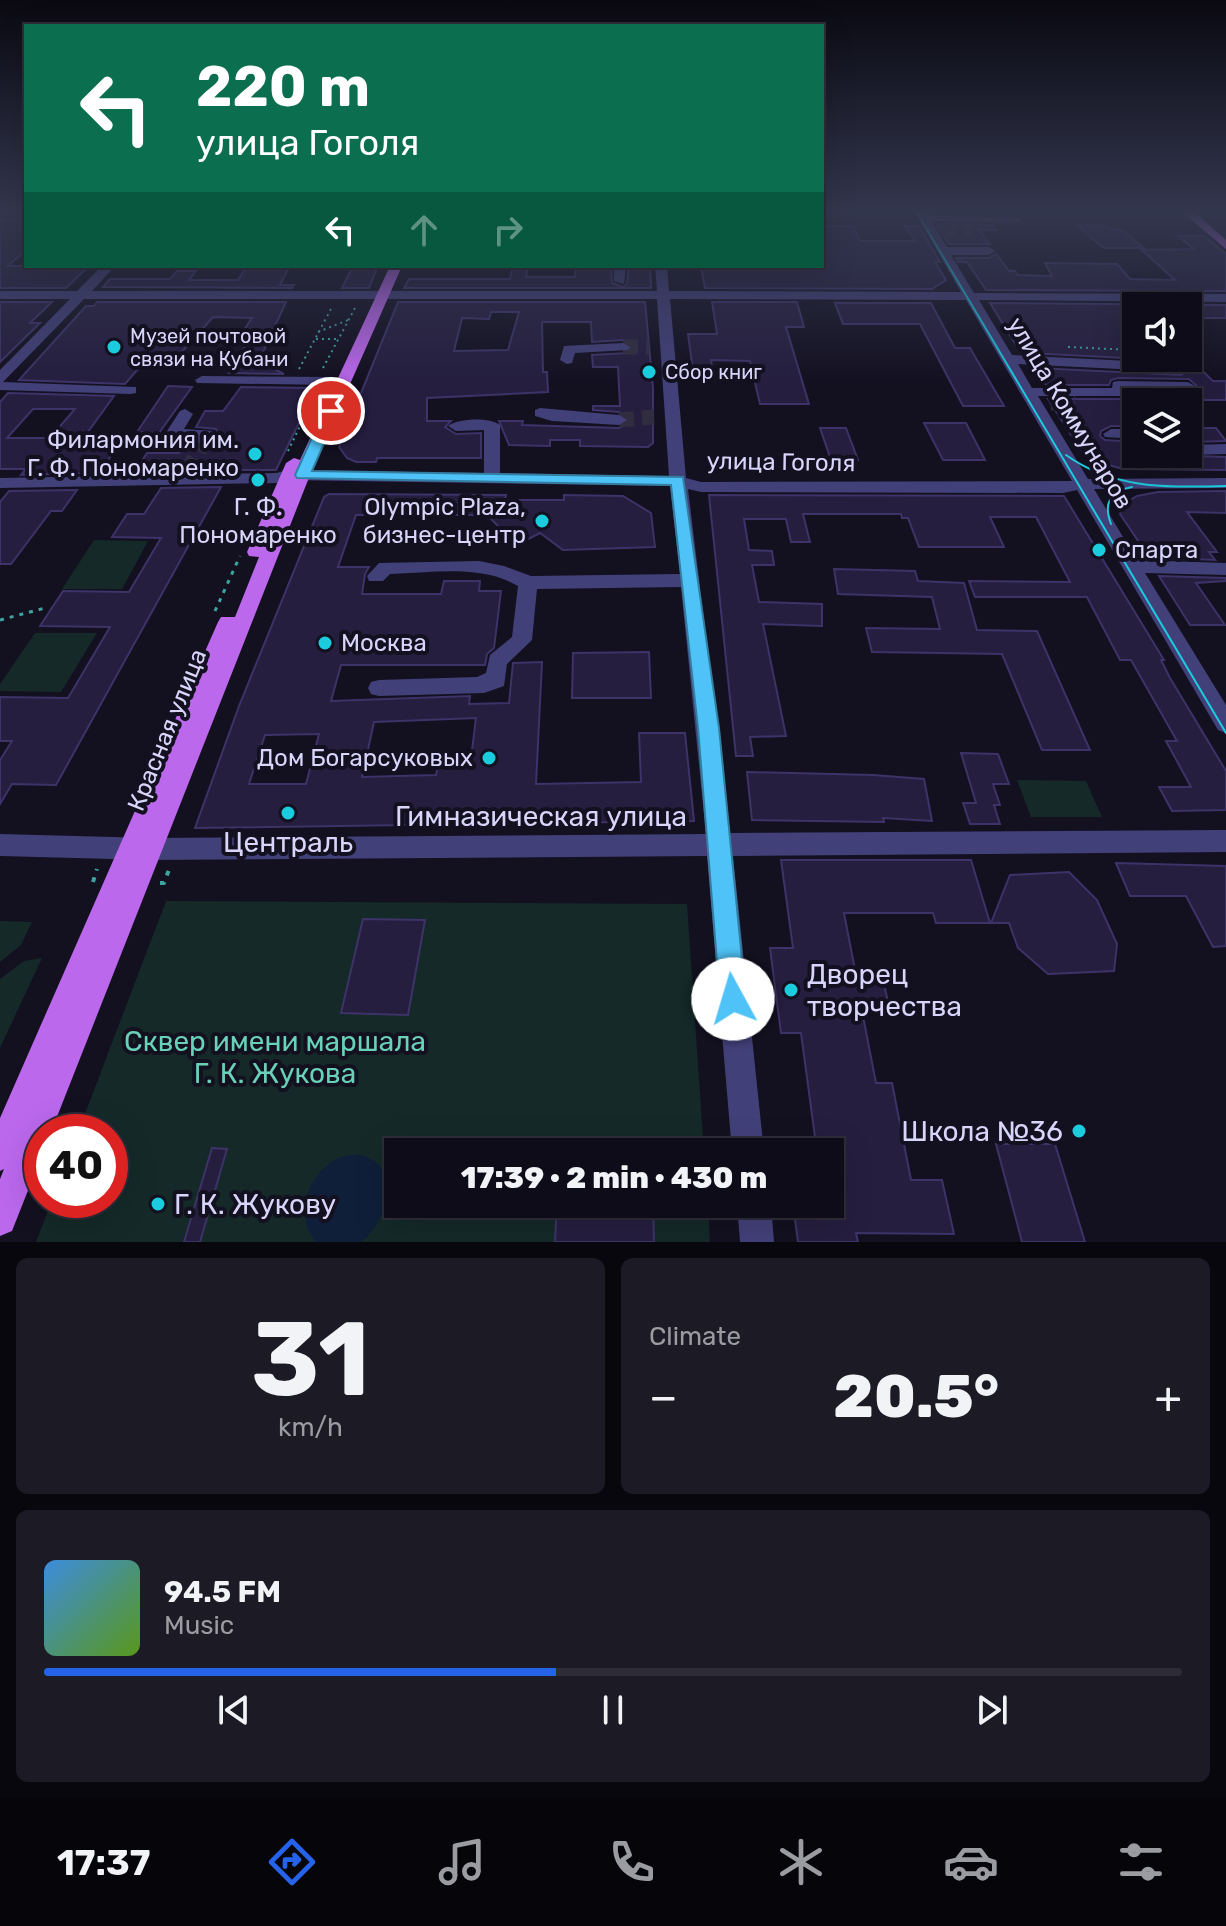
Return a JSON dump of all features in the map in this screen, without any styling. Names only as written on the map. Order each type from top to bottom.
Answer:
[{"type":"main road","name":"Красная улица","points":[[295,475],[376,297],[384,269]]},
{"type":"main road","name":"Красная улица","points":[[0,1219],[142,849],[331,381],[394,269]]},
{"type":"main road","name":"Красная улица","points":[[0,1155],[142,849]]},
{"type":"street","points":[[0,378],[106,269]]},
{"type":"street","points":[[620,269],[620,289]]},
{"type":"street","points":[[661,269],[678,481],[708,728],[747,1138]]},
{"type":"street","name":"улица Коммунаров","points":[[953,269],[1003,352],[1038,399],[1083,484],[1226,724]]},
{"type":"street","points":[[0,295],[376,297],[620,289],[663,294],[1226,298]]},
{"type":"street","points":[[567,360],[569,349],[623,347]]},
{"type":"street","points":[[649,347],[667,347]]},
{"type":"street","points":[[1003,352],[1044,347]]},
{"type":"street","points":[[1003,352],[1122,363]]},
{"type":"street","points":[[202,380],[331,381]]},
{"type":"street","points":[[1038,399],[1123,392],[1118,385],[1188,386]]},
{"type":"street","points":[[0,386],[131,390]]},
{"type":"street","points":[[1075,403],[1122,404]]},
{"type":"street","points":[[540,413],[619,420]]},
{"type":"street","points":[[185,414],[173,434],[208,434],[205,440]]},
{"type":"street","points":[[654,417],[673,418]]},
{"type":"street","points":[[456,426],[492,425],[492,477]]},
{"type":"street","points":[[1111,434],[1122,434]]},
{"type":"street","points":[[1202,450],[1226,449]]},
{"type":"street","points":[[1189,468],[1201,483]]},
{"type":"street","name":"улица Гоголя","points":[[0,483],[140,482],[184,474],[276,478],[295,475],[678,481],[701,487],[1049,488],[1083,484],[1226,483]]},
{"type":"street","points":[[1132,566],[1226,569]]},
{"type":"street","points":[[376,576],[386,568],[485,568],[514,572],[528,583],[690,580]]},
{"type":"street","points":[[379,688],[484,685],[485,681],[496,680],[497,661],[522,640],[528,583]]},
{"type":"street","name":"Гимназическая улица","points":[[0,845],[142,849],[1226,841]]},
{"type":"street","points":[[755,1218],[757,1242]]},
{"type":"path","points":[[293,381],[334,302]]},
{"type":"path","points":[[318,332],[348,320]]},
{"type":"path","points":[[316,339],[338,339]]},
{"type":"path","points":[[1044,347],[1122,350]]},
{"type":"path","points":[[0,620],[45,608]]},
{"type":"green space","points":[[94,540],[148,541],[122,589],[62,589]]},
{"type":"green space","points":[[35,633],[97,633],[61,692],[0,691],[0,684]]},
{"type":"green space","points":[[1017,780],[1086,781],[1102,817],[1031,817]]},
{"type":"green space","name":"Сквер имени маршала Г. К. Жукова","points":[[166,901],[687,904],[703,1138],[384,1138],[384,1218],[709,1218],[710,1242],[36,1242],[45,1218],[128,1218],[128,1114],[85,1114]]},
{"type":"green space","points":[[0,921],[32,922],[21,945],[0,962]]},
{"type":"green space","points":[[42,958],[0,1048],[0,979],[24,961]]},
{"type":"water","points":[[361,1155],[374,1161],[383,1171],[384,1209],[378,1222],[361,1242],[316,1242],[308,1229],[306,1199],[320,1172],[346,1156]]},
{"type":"building","points":[[0,269],[86,269],[66,288],[0,288]]},
{"type":"building","points":[[245,269],[288,269],[280,285],[294,285],[292,288],[103,287],[110,279],[170,279],[177,271],[196,271],[189,280],[238,280]]},
{"type":"building","points":[[352,269],[377,269],[369,288],[342,288]]},
{"type":"building","points":[[512,269],[527,269],[526,277],[575,277],[576,269],[611,269],[612,283],[623,287],[627,284],[629,269],[650,269],[651,288],[404,288],[409,279],[510,279]]},
{"type":"building","points":[[701,269],[939,269],[946,280],[932,289],[705,288]]},
{"type":"building","points":[[972,269],[1007,269],[1018,275],[1052,276],[1048,269],[1121,269],[1130,279],[1175,280],[1163,269],[1226,269],[1226,291],[986,290]]},
{"type":"building","points":[[0,302],[52,302],[30,323],[40,323],[0,362]]},
{"type":"building","points":[[97,302],[286,302],[259,361],[284,374],[229,373],[253,333],[242,333],[252,318],[213,317],[173,362],[145,361],[125,384],[19,380],[86,306],[94,306]]},
{"type":"building","points":[[398,302],[645,302],[653,388],[653,443],[648,447],[580,446],[580,440],[550,440],[550,446],[509,445],[499,421],[523,421],[522,425],[619,428],[630,421],[619,412],[593,410],[593,406],[620,406],[618,367],[593,367],[592,355],[628,353],[632,349],[631,344],[623,340],[592,342],[591,322],[542,322],[543,372],[547,372],[548,392],[427,398],[427,421],[451,421],[445,427],[456,434],[481,433],[481,458],[377,458],[376,462],[356,462],[347,458],[339,447]],"holes":[[[491,312],[519,312],[508,350],[454,351],[462,318],[489,319]]]},
{"type":"building","points":[[712,302],[797,302],[804,327],[786,327],[809,404],[760,404],[750,361],[711,360],[714,378],[694,378],[688,334],[717,334]]},
{"type":"building","points":[[835,303],[931,303],[955,348],[970,348],[1004,406],[963,406],[920,324],[843,324]]},
{"type":"building","points":[[990,303],[1122,304],[1122,358],[1028,353],[1022,345],[1016,345]]},
{"type":"building","points":[[1202,305],[1226,305],[1226,318],[1202,318]]},
{"type":"building","points":[[1038,368],[1181,375],[1202,370],[1213,381],[1226,381],[1226,400],[1202,400],[1202,388],[1196,388],[1189,379],[1118,378],[1111,380],[1109,385],[1046,385]]},
{"type":"building","points":[[168,386],[192,387],[159,433],[137,432]]},
{"type":"building","points":[[241,387],[316,388],[276,470],[136,470],[147,453],[179,453],[187,441],[196,442],[199,446],[214,444],[219,435],[216,429],[196,427],[205,411],[223,411]]},
{"type":"building","points":[[8,393],[114,396],[77,447],[117,447],[102,469],[92,469],[89,473],[21,475],[26,469],[0,469],[0,402]],"holes":[[[33,409],[75,409],[50,438],[7,438]]]},
{"type":"building","points":[[1048,399],[1122,399],[1122,426],[1111,426],[1101,431],[1100,436],[1105,440],[1122,441],[1122,468],[1202,468],[1202,456],[1226,457],[1226,470],[1123,469],[1105,464],[1080,449]]},
{"type":"building","points":[[924,423],[966,423],[985,460],[943,460]]},
{"type":"building","points":[[820,428],[846,428],[858,460],[831,460]]},
{"type":"building","points":[[1202,428],[1216,428],[1226,441],[1202,442]]},
{"type":"building","points":[[221,487],[56,785],[12,784],[0,804],[0,760],[12,741],[0,741],[0,697],[68,698],[110,627],[40,626],[63,591],[129,592],[161,538],[112,537],[127,514],[144,514],[161,488]]},
{"type":"building","points":[[77,490],[62,511],[51,511],[11,564],[0,564],[0,502],[9,491]]},
{"type":"building","points":[[1226,491],[1226,513],[1187,512],[1217,552],[1209,552],[1215,560],[1149,557],[1120,514],[1122,505],[1137,496],[1158,492]]},
{"type":"building","points":[[329,494],[506,495],[505,500],[564,500],[564,495],[623,496],[651,513],[655,547],[563,550],[540,533],[517,545],[487,515],[356,515],[338,567],[369,567],[362,594],[441,594],[444,581],[480,581],[479,591],[501,591],[494,648],[487,654],[485,665],[341,665],[331,701],[470,696],[469,704],[509,703],[513,663],[542,662],[536,784],[641,782],[639,733],[685,733],[694,821],[195,828],[239,706],[324,497]],"holes":[[[476,718],[470,766],[438,766],[436,775],[362,777],[374,722]],[[319,734],[306,784],[249,784],[265,735]]]},
{"type":"building","points":[[709,495],[1064,496],[1164,660],[1161,660],[1170,678],[1226,771],[1226,810],[1172,811],[1159,787],[1191,787],[1166,741],[1177,741],[1131,660],[1120,660],[1087,597],[975,597],[969,581],[1070,582],[1036,517],[990,517],[1004,547],[919,547],[908,518],[902,518],[901,514],[803,514],[810,542],[791,542],[786,519],[744,519],[749,550],[772,551],[774,565],[752,565],[759,602],[822,604],[822,626],[763,624],[786,736],[750,737],[753,756],[736,756]]},
{"type":"building","points":[[834,569],[915,571],[918,581],[964,583],[977,630],[1037,631],[1090,750],[1042,750],[1002,654],[872,652],[866,628],[940,629],[932,597],[838,594]]},
{"type":"building","points":[[1159,576],[1226,578],[1226,581],[1196,583],[1225,625],[1190,625]]},
{"type":"building","points":[[649,652],[651,698],[572,698],[573,653]]},
{"type":"building","points":[[961,753],[998,754],[1009,784],[993,784],[1000,805],[994,805],[1000,824],[970,824],[963,803],[976,803]]},
{"type":"building","points":[[747,772],[924,779],[932,821],[883,818],[884,822],[752,820]]},
{"type":"building","points":[[781,860],[971,860],[990,923],[936,923],[933,913],[844,913],[855,970],[881,970],[890,1011],[862,1011],[876,1083],[892,1083],[911,1180],[942,1180],[954,1234],[856,1233],[858,1242],[798,1242],[795,1218],[844,1218],[844,1138],[815,1138],[801,1033],[781,1033],[770,948],[793,948]]},
{"type":"building","points":[[1116,863],[1226,866],[1226,946],[1213,947],[1186,896],[1130,896]]},
{"type":"building","points":[[1069,872],[1097,900],[1117,944],[1114,971],[1048,974],[1018,948],[1009,923],[991,923],[1010,875]]},
{"type":"building","points":[[363,919],[425,920],[408,1015],[341,1013]]},
{"type":"building","points":[[996,1144],[1055,1144],[1085,1242],[1022,1242]]},
{"type":"building","points":[[212,1148],[227,1149],[200,1242],[184,1242]]},
{"type":"building","points":[[556,1218],[653,1218],[654,1242],[555,1242]]},
{"type":"tunnel","points":[[623,347],[649,347]]},
{"type":"tunnel","points":[[1051,403],[1075,403]]},
{"type":"tunnel","points":[[619,420],[654,417]]},
{"type":"tunnel","points":[[187,471],[205,440]]},
{"type":"tram line","points":[[950,269],[1226,733]]},
{"type":"tram line","points":[[1066,455],[1104,475],[1143,484],[1226,486]]},
{"type":"tram line","points":[[1111,524],[1108,510],[1110,499],[1132,487]]},
{"type":"place","name":"Музей почтовой связи на Кубани","points":[[114,347]]},
{"type":"place","name":"Сбор книг","points":[[649,372]]},
{"type":"place","name":"Филармония им. Г. Ф. Пономаренко","points":[[255,454]]},
{"type":"place","name":"Г. Ф. Пономаренко","points":[[258,480]]},
{"type":"place","name":"Olympic Plaza, бизнес-центр","points":[[542,521]]},
{"type":"place","name":"Спарта","points":[[1099,550]]},
{"type":"place","name":"Москва","points":[[325,643]]},
{"type":"place","name":"Дом Богарсуковых","points":[[489,758]]},
{"type":"place","name":"Централь","points":[[288,813]]},
{"type":"place","name":"Дворец творчества","points":[[791,990]]},
{"type":"place","name":"Школа №36","points":[[1079,1131]]},
{"type":"place","name":"Г. К. Жукову","points":[[158,1204]]},
{"type":"route","points":[[331,411],[302,475],[678,481],[708,728],[733,999]]}]
